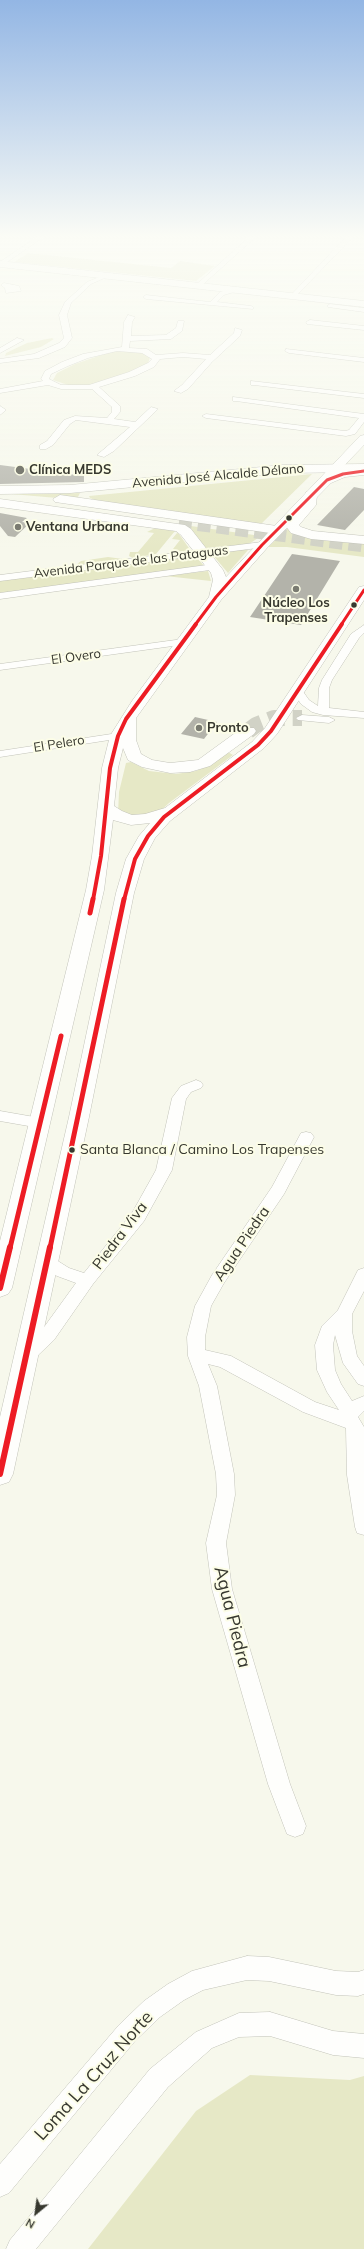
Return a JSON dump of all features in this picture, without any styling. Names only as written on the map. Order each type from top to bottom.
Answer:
[{"type":"main road","points":[[0,1288],[96,885],[110,768],[118,736],[131,712],[216,597],[262,545],[322,485],[335,467],[364,438]]},
{"type":"main road","points":[[363,469],[357,464],[357,460],[364,453]]},
{"type":"main road","points":[[283,469],[319,464],[346,456]]},
{"type":"main road","name":"Avenida José Alcalde Délano","points":[[0,496],[283,469],[335,467],[363,469]]},
{"type":"main road","points":[[322,485],[340,474],[363,469]]},
{"type":"main road","points":[[87,503],[83,498],[85,493],[102,486]]},
{"type":"main road","points":[[312,495],[309,505],[292,525],[296,530],[311,535],[364,540]]},
{"type":"main road","points":[[0,496],[28,496],[87,503],[277,530]]},
{"type":"main road","points":[[0,496],[180,522]]},
{"type":"main road","points":[[0,496],[173,526],[186,532],[214,567],[220,580],[216,597]]},
{"type":"main road","points":[[0,1474],[27,1355],[129,876],[144,843],[158,823],[258,744],[270,732],[298,692],[364,590]]},
{"type":"main road","points":[[131,712],[128,740],[132,754],[143,762],[162,767],[184,767],[204,762],[248,731]]},
{"type":"main road","points":[[106,807],[116,815],[131,820],[150,819],[170,812]]},
{"type":"street","points":[[0,351],[18,341]]},
{"type":"street","points":[[3,360],[23,359],[51,353],[65,341]]},
{"type":"street","points":[[47,382],[45,377],[48,373],[75,360],[135,341]]},
{"type":"street","points":[[178,390],[185,387],[210,358],[229,341]]},
{"type":"street","points":[[129,342],[155,358]]},
{"type":"street","points":[[290,351],[364,360]]},
{"type":"street","points":[[51,353],[75,360]]},
{"type":"street","points":[[0,389],[47,382],[66,388],[91,387],[132,374],[155,358],[210,358]]},
{"type":"street","points":[[254,383],[364,396]]},
{"type":"street","points":[[91,387],[108,405],[109,410],[106,420]]},
{"type":"street","points":[[206,416],[343,434],[352,432],[364,416],[236,400]]},
{"type":"street","points":[[0,408],[2,410],[0,413]]},
{"type":"street","points":[[101,455],[108,451],[154,409]]},
{"type":"street","points":[[43,447],[50,443],[71,420],[84,418],[136,425]]},
{"type":"street","name":"Avenida Parque de las Pataguas","points":[[0,578],[262,545]]},
{"type":"street","points":[[164,557],[174,572]]},
{"type":"street","name":"Avenida Parque de las Pataguas","points":[[0,596],[214,567]]},
{"type":"street","points":[[47,572],[56,588]]},
{"type":"street","points":[[322,712],[324,688],[327,680],[355,636],[364,628]]},
{"type":"street","name":"El Overo","points":[[0,668],[183,642]]},
{"type":"street","name":"El Overo","points":[[152,646],[164,647],[174,654]]},
{"type":"street","points":[[298,692],[310,706],[322,712],[364,715]]},
{"type":"street","points":[[302,718],[364,722]]},
{"type":"street","name":"El Pelero","points":[[0,754],[118,736]]},
{"type":"street","name":"Piedra Viva","points":[[27,1355],[48,1335],[87,1280],[138,1217],[164,1170],[179,1098],[186,1089],[196,1085]]},
{"type":"street","points":[[0,1116],[40,1123]]},
{"type":"street","name":"Agua Piedra","points":[[295,1826],[279,1784],[222,1589],[216,1544],[226,1495],[225,1474],[208,1386],[197,1356],[196,1337],[203,1306],[218,1279],[278,1190],[306,1137]]},
{"type":"street","name":"Piedra Viva","points":[[47,1262],[63,1272],[87,1280]]},
{"type":"street","points":[[364,1274],[344,1314],[328,1331],[324,1357],[333,1387],[357,1419],[354,1451],[362,1495],[364,1527]]},
{"type":"street","points":[[344,1314],[343,1331],[349,1358],[364,1379]]},
{"type":"street","points":[[197,1356],[210,1357],[225,1361],[309,1407],[357,1419]]},
{"type":"street","name":"Loma La Cruz Norte","points":[[0,2184],[127,2033],[152,2009],[176,1992],[200,1979],[247,1968],[269,1969],[336,1983],[364,1982]]},
{"type":"street","points":[[19,2249],[159,2078],[204,2040],[239,2025],[270,2024],[333,2043],[364,2046]]},
{"type":"green space","points":[[51,341],[41,347],[5,356],[6,353],[27,343]]},
{"type":"green space","points":[[129,350],[144,353],[150,358],[148,363],[127,374],[93,385],[71,386],[53,380],[57,373],[75,364],[110,352]]},
{"type":"green space","points":[[312,474],[261,524],[97,501],[89,496]]},
{"type":"green space","points":[[0,493],[80,493],[78,497],[80,500]]},
{"type":"green space","points":[[184,525],[261,536],[249,544],[206,548]]},
{"type":"green space","points":[[155,528],[175,531],[156,554],[133,558],[129,556],[130,552],[138,552],[154,533],[147,532]]},
{"type":"green space","points":[[288,528],[364,542],[364,557],[287,547],[268,547]]},
{"type":"green space","points":[[177,533],[191,551],[181,552],[173,549],[180,540],[172,539]]},
{"type":"green space","points":[[244,549],[248,550],[228,573],[212,554]]},
{"type":"green space","points":[[196,556],[204,566],[0,593],[0,581]]},
{"type":"green space","points":[[108,557],[123,559],[76,565],[81,561]]},
{"type":"green space","points":[[208,571],[211,581],[165,576]]},
{"type":"green space","points":[[228,752],[233,755],[169,803],[153,818],[118,814],[119,792],[126,763],[131,762],[149,771],[176,774],[196,771],[212,764]]},
{"type":"green space","points":[[250,2075],[350,2080],[364,2076],[364,2249],[88,2249],[196,2111]]},
{"type":"building","name":"Clínica MEDS","points":[[0,465],[84,476],[84,482],[0,484]]},
{"type":"building","points":[[354,487],[364,489],[364,510],[345,530],[317,525]]},
{"type":"building","points":[[0,513],[27,518],[22,522],[30,523],[15,537],[8,536],[0,526]]},
{"type":"building","name":"Núcleo Los Trapenses","points":[[292,554],[340,561],[301,625],[250,617]]},
{"type":"building","name":"Pronto","points":[[195,717],[217,722],[204,739],[181,734]]},
{"type":"tunnel","points":[[179,522],[364,546]]},
{"type":"tunnel","points":[[248,731],[256,725],[274,718],[302,718]]},
{"type":"transit line","points":[[90,913],[101,856],[110,768],[118,736],[126,719],[216,597],[262,545],[327,480],[343,474],[364,471]]},
{"type":"transit line","points":[[0,1474],[79,1117],[125,893],[135,859],[148,836],[164,817],[258,745],[271,731],[364,590]]},
{"type":"transit line","points":[[0,1288],[61,1036]]},
{"type":"place","name":"Clínica MEDS","points":[[20,470]]},
{"type":"place","name":"Ventana Urbana","points":[[18,527]]},
{"type":"place","name":"Núcleo Los Trapenses","points":[[296,589]]},
{"type":"place","name":"Pronto","points":[[199,728]]},
{"type":"place","name":"Santa Blanca / Camino Los Trapenses","points":[[72,1150]]}]
